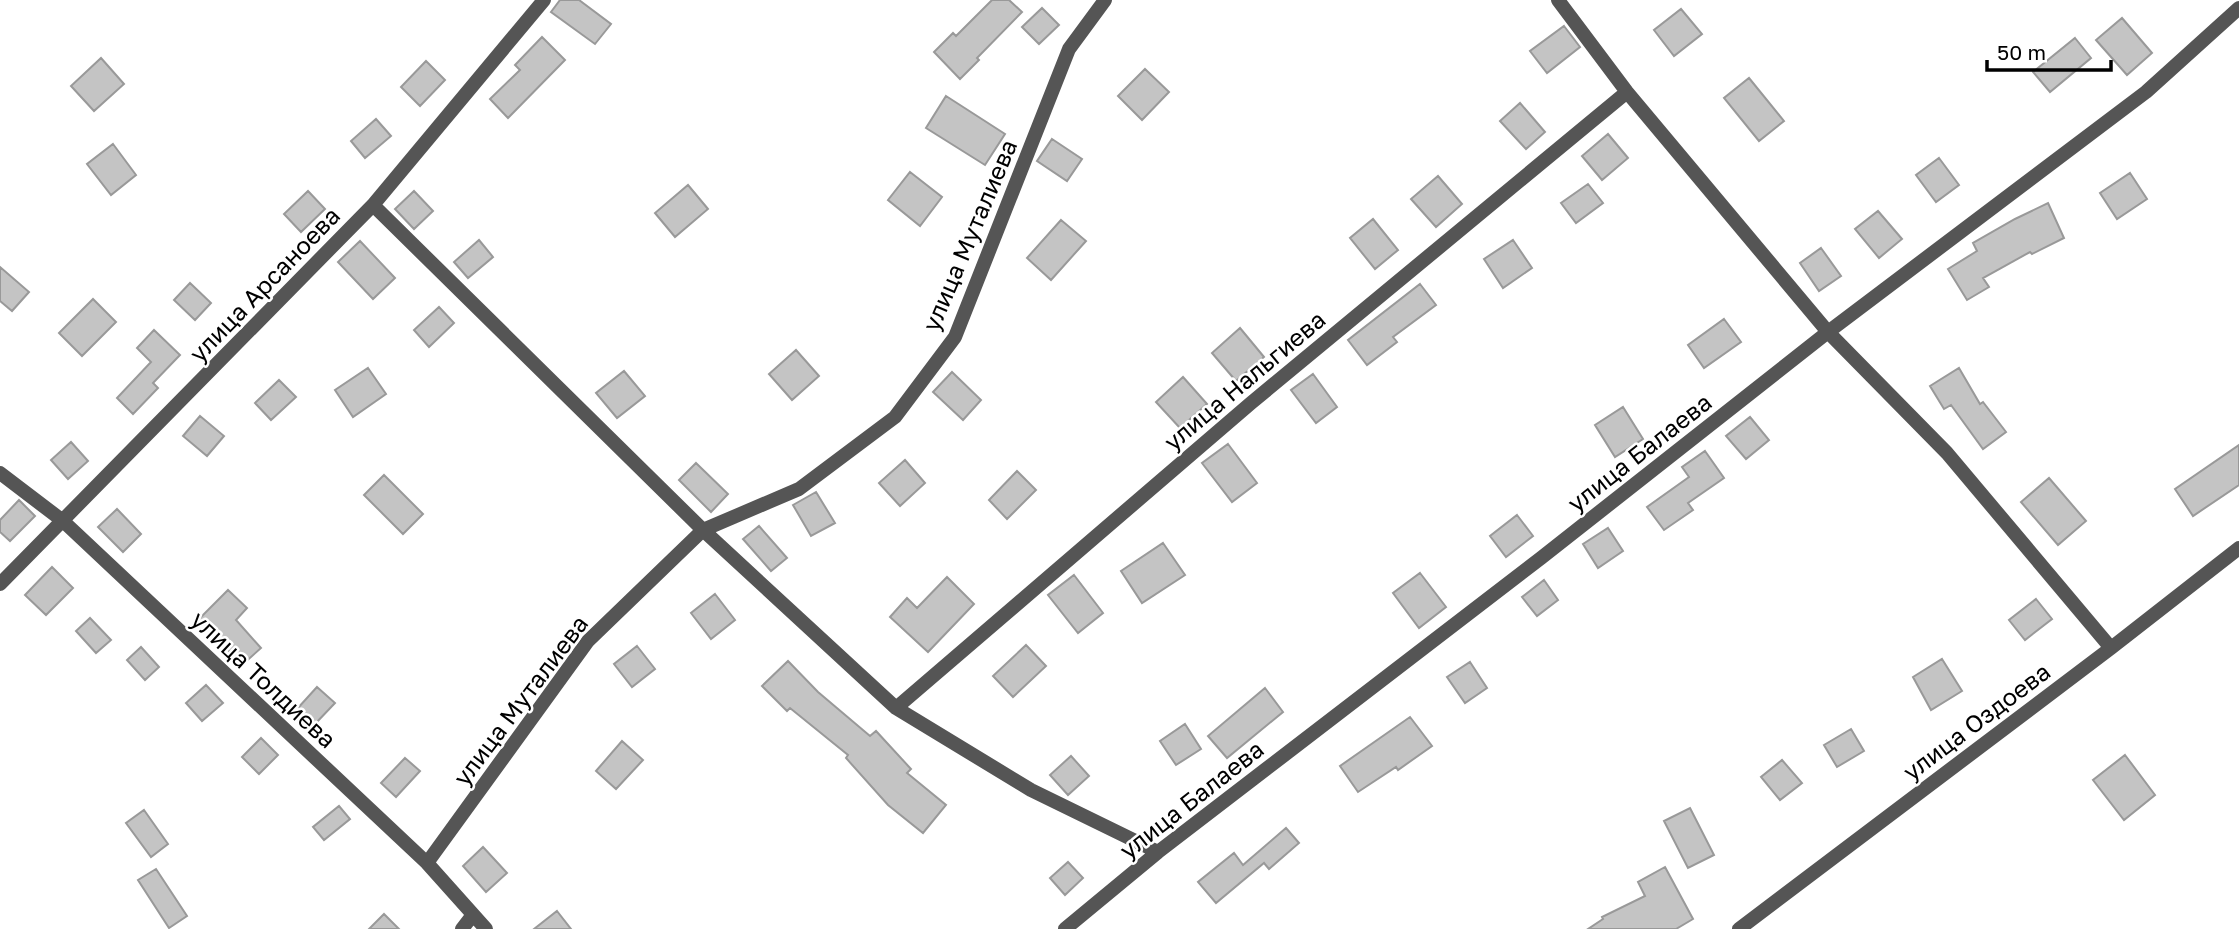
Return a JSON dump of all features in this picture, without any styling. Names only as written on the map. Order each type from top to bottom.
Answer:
[{"type":"street","name":"улица Арсаноева","points":[[0,584],[373,205],[544,0]]},
{"type":"street","name":"улица Муталиева","points":[[427,863],[588,641],[703,530],[799,489],[895,417],[955,337],[1069,49],[1105,0]]},
{"type":"street","points":[[1558,0],[1627,92],[1828,332],[1947,453],[2111,648]]},
{"type":"street","name":"улица Балаева","points":[[1065,929],[1158,852],[1541,558],[1828,332],[2146,92],[2239,8]]},
{"type":"street","name":"улица Нальгиева","points":[[896,708],[1251,403],[1627,92]]},
{"type":"street","points":[[373,205],[703,530],[896,708],[1031,790],[1158,852]]},
{"type":"street","name":"улица Толдиева","points":[[0,473],[63,521],[427,863],[485,929]]},
{"type":"street","name":"улица Оздоева","points":[[1739,929],[2239,548]]},
{"type":"street","points":[[462,929],[472,916]]},
{"type":"building","points":[[560,0],[579,0],[611,24],[595,44],[551,12]]},
{"type":"building","points":[[992,0],[1009,0],[1022,12],[960,79],[934,52],[953,33],[956,36]]},
{"type":"building","points":[[1042,8],[1059,25],[1039,44],[1022,27]]},
{"type":"building","points":[[1681,9],[1702,34],[1674,56],[1654,30]]},
{"type":"building","points":[[2122,18],[2152,53],[2127,75],[2096,40]]},
{"type":"building","points":[[1564,26],[1580,47],[1547,73],[1530,51]]},
{"type":"building","points":[[542,37],[565,60],[508,118],[490,99],[520,70],[515,65]]},
{"type":"building","points":[[2075,38],[2091,58],[2050,92],[2033,72]]},
{"type":"building","points":[[101,58],[124,84],[94,111],[71,86]]},
{"type":"building","points":[[426,61],[445,80],[420,106],[401,87]]},
{"type":"building","points":[[1145,69],[1169,92],[1142,120],[1118,96]]},
{"type":"building","points":[[1749,78],[1784,121],[1759,141],[1724,98]]},
{"type":"building","points":[[946,96],[1005,134],[985,165],[926,128]]},
{"type":"building","points":[[1520,103],[1545,132],[1526,149],[1500,121]]},
{"type":"building","points":[[376,119],[391,136],[365,158],[351,141]]},
{"type":"building","points":[[1608,134],[1628,158],[1602,180],[1582,156]]},
{"type":"building","points":[[1052,139],[1082,159],[1067,181],[1037,161]]},
{"type":"building","points":[[113,144],[136,175],[111,195],[87,164]]},
{"type":"building","points":[[1939,158],[1959,185],[1936,202],[1916,175]]},
{"type":"building","points":[[910,172],[942,197],[920,226],[888,200]]},
{"type":"building","points":[[2130,173],[2147,199],[2117,219],[2100,193]]},
{"type":"building","points":[[1438,176],[1462,204],[1436,227],[1411,199]]},
{"type":"building","points":[[1588,184],[1603,203],[1576,223],[1561,203]]},
{"type":"building","points":[[688,185],[708,209],[675,237],[655,213]]},
{"type":"building","points":[[308,191],[325,209],[301,232],[284,214]]},
{"type":"building","points":[[414,191],[433,211],[414,229],[395,209]]},
{"type":"building","points":[[2048,203],[2064,238],[2032,254],[2030,252],[1983,278],[1989,287],[1967,300],[1948,269],[1977,251],[1973,243]]},
{"type":"building","points":[[1878,211],[1902,239],[1879,258],[1855,229]]},
{"type":"building","points":[[1373,219],[1398,250],[1375,269],[1350,238]]},
{"type":"building","points":[[1061,220],[1086,241],[1051,280],[1027,258]]},
{"type":"building","points":[[479,240],[493,257],[468,278],[454,262]]},
{"type":"building","points":[[1513,240],[1532,268],[1503,288],[1484,259]]},
{"type":"building","points":[[360,241],[395,278],[373,299],[338,262]]},
{"type":"building","points":[[1821,248],[1841,276],[1819,291],[1800,263]]},
{"type":"building","points":[[0,267],[29,292],[12,311],[0,301]]},
{"type":"building","points":[[190,283],[211,303],[195,320],[174,300]]},
{"type":"building","points":[[1420,284],[1436,305],[1393,337],[1397,342],[1367,365],[1348,340]]},
{"type":"building","points":[[93,299],[116,322],[82,356],[59,333]]},
{"type":"building","points":[[439,307],[454,323],[429,347],[414,330]]},
{"type":"building","points":[[1724,319],[1741,342],[1704,368],[1688,345]]},
{"type":"building","points":[[1240,328],[1264,357],[1236,381],[1212,353]]},
{"type":"building","points":[[154,330],[180,355],[153,383],[158,388],[133,414],[117,398],[151,362],[137,348]]},
{"type":"building","points":[[796,350],[819,376],[792,400],[769,374]]},
{"type":"building","points":[[368,368],[386,394],[353,417],[335,390]]},
{"type":"building","points":[[1959,368],[1980,404],[1983,402],[2006,432],[1983,449],[1951,405],[1944,409],[1930,386]]},
{"type":"building","points":[[624,371],[645,396],[617,418],[596,393]]},
{"type":"building","points":[[952,372],[981,400],[963,420],[933,392]]},
{"type":"building","points":[[1313,374],[1337,407],[1316,423],[1291,390]]},
{"type":"building","points":[[1183,377],[1207,404],[1180,428],[1156,402]]},
{"type":"building","points":[[279,380],[296,397],[271,420],[255,403]]},
{"type":"building","points":[[1623,407],[1643,439],[1615,457],[1595,425]]},
{"type":"building","points":[[200,416],[224,436],[207,456],[183,436]]},
{"type":"building","points":[[1750,417],[1769,440],[1746,459],[1726,436]]},
{"type":"building","points":[[71,442],[88,461],[68,479],[51,460]]},
{"type":"building","points":[[1228,444],[1257,483],[1232,502],[1202,463]]},
{"type":"building","points":[[2239,445],[2239,485],[2193,516],[2175,489]]},
{"type":"building","points":[[1705,451],[1724,478],[1688,503],[1693,510],[1664,530],[1647,507],[1689,477],[1682,467]]},
{"type":"building","points":[[905,460],[925,483],[900,506],[879,483]]},
{"type":"building","points":[[696,463],[728,494],[711,512],[679,480]]},
{"type":"building","points":[[1017,471],[1036,490],[1007,519],[989,500]]},
{"type":"building","points":[[384,475],[423,514],[403,534],[364,495]]},
{"type":"building","points":[[2049,478],[2086,521],[2058,545],[2021,502]]},
{"type":"building","points":[[816,492],[835,523],[811,536],[793,505]]},
{"type":"building","points":[[19,500],[35,516],[10,541],[0,532],[0,520]]},
{"type":"building","points":[[117,509],[141,534],[123,552],[98,527]]},
{"type":"building","points":[[1517,515],[1533,536],[1506,557],[1490,536]]},
{"type":"building","points":[[759,526],[787,558],[771,571],[743,539]]},
{"type":"building","points":[[1608,528],[1623,551],[1598,568],[1583,544]]},
{"type":"building","points":[[1163,543],[1185,575],[1142,603],[1121,571]]},
{"type":"building","points":[[52,567],[73,588],[46,615],[25,595]]},
{"type":"building","points":[[1420,573],[1446,607],[1419,628],[1393,593]]},
{"type":"building","points":[[1074,575],[1103,613],[1078,633],[1048,595]]},
{"type":"building","points":[[947,577],[974,604],[928,652],[890,617],[907,598],[917,608]]},
{"type":"building","points":[[1544,580],[1558,600],[1537,616],[1522,597]]},
{"type":"building","points":[[228,590],[247,608],[236,620],[261,648],[242,665],[199,619]]},
{"type":"building","points":[[715,594],[735,620],[711,639],[691,613]]},
{"type":"building","points":[[2036,599],[2052,619],[2025,640],[2009,620]]},
{"type":"building","points":[[90,618],[111,640],[96,653],[76,631]]},
{"type":"building","points":[[1026,645],[1046,666],[1013,697],[993,676]]},
{"type":"building","points":[[637,646],[655,669],[632,687],[614,664]]},
{"type":"building","points":[[141,647],[159,667],[145,680],[127,660]]},
{"type":"building","points":[[1942,659],[1962,691],[1931,710],[1913,677]]},
{"type":"building","points":[[788,661],[818,692],[870,736],[876,731],[911,769],[907,773],[946,805],[923,833],[888,805],[846,758],[848,755],[790,708],[787,711],[762,686]]},
{"type":"building","points":[[1470,662],[1487,688],[1465,703],[1447,677]]},
{"type":"building","points":[[206,685],[223,703],[202,721],[186,703]]},
{"type":"building","points":[[317,687],[335,703],[314,725],[297,709]]},
{"type":"building","points":[[1265,688],[1283,712],[1227,758],[1208,736]]},
{"type":"building","points":[[1410,717],[1432,746],[1398,770],[1396,767],[1358,792],[1340,766]]},
{"type":"building","points":[[1185,724],[1201,749],[1176,765],[1160,741]]},
{"type":"building","points":[[1851,729],[1864,751],[1837,767],[1824,745]]},
{"type":"building","points":[[261,738],[278,755],[259,774],[242,757]]},
{"type":"building","points":[[622,741],[643,760],[616,789],[596,771]]},
{"type":"building","points":[[2125,755],[2155,795],[2124,820],[2093,780]]},
{"type":"building","points":[[1071,756],[1089,776],[1068,795],[1050,775]]},
{"type":"building","points":[[405,758],[420,771],[396,797],[381,783]]},
{"type":"building","points":[[1782,760],[1802,783],[1780,800],[1761,777]]},
{"type":"building","points":[[339,806],[350,819],[324,840],[313,827]]},
{"type":"building","points":[[1690,808],[1714,855],[1688,868],[1664,821]]},
{"type":"building","points":[[144,810],[168,844],[151,857],[126,823]]},
{"type":"building","points":[[1286,828],[1299,843],[1269,869],[1264,863],[1216,903],[1198,882],[1234,853],[1243,865]]},
{"type":"building","points":[[483,847],[507,873],[486,892],[463,866]]},
{"type":"building","points":[[1068,862],[1083,878],[1065,895],[1050,878]]},
{"type":"building","points":[[1665,867],[1693,919],[1676,929],[1588,929],[1603,919],[1602,917],[1645,896],[1638,882]]},
{"type":"building","points":[[156,869],[187,916],[169,928],[138,880]]},
{"type":"building","points":[[557,911],[571,929],[534,929]]},
{"type":"building","points":[[384,914],[399,929],[369,929]]}]
